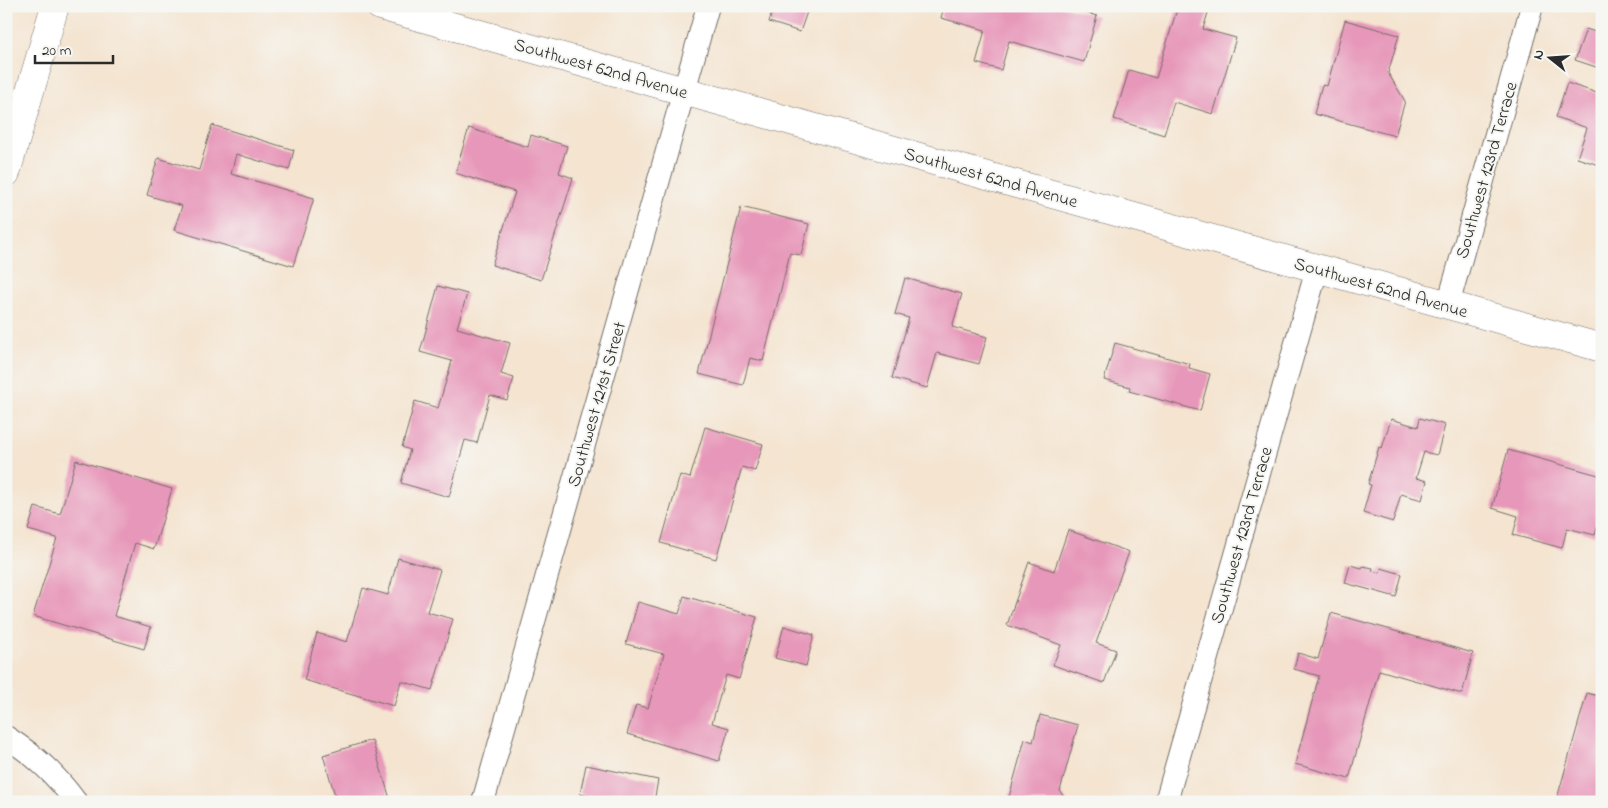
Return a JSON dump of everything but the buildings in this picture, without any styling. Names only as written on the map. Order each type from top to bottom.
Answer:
[{"type":"street","points":[[6,172],[55,6]]},
{"type":"street","name":"Southwest 62nd Avenue","points":[[380,6],[1602,348]]},
{"type":"street","name":"Southwest 121st Street","points":[[483,802],[708,6]]},
{"type":"street","name":"Southwest 123rd Terrace","points":[[1448,305],[1532,6]]},
{"type":"street","name":"Southwest 123rd Terrace","points":[[1166,802],[1317,269]]},
{"type":"street","points":[[6,737],[29,752],[50,770],[76,802]]}]
